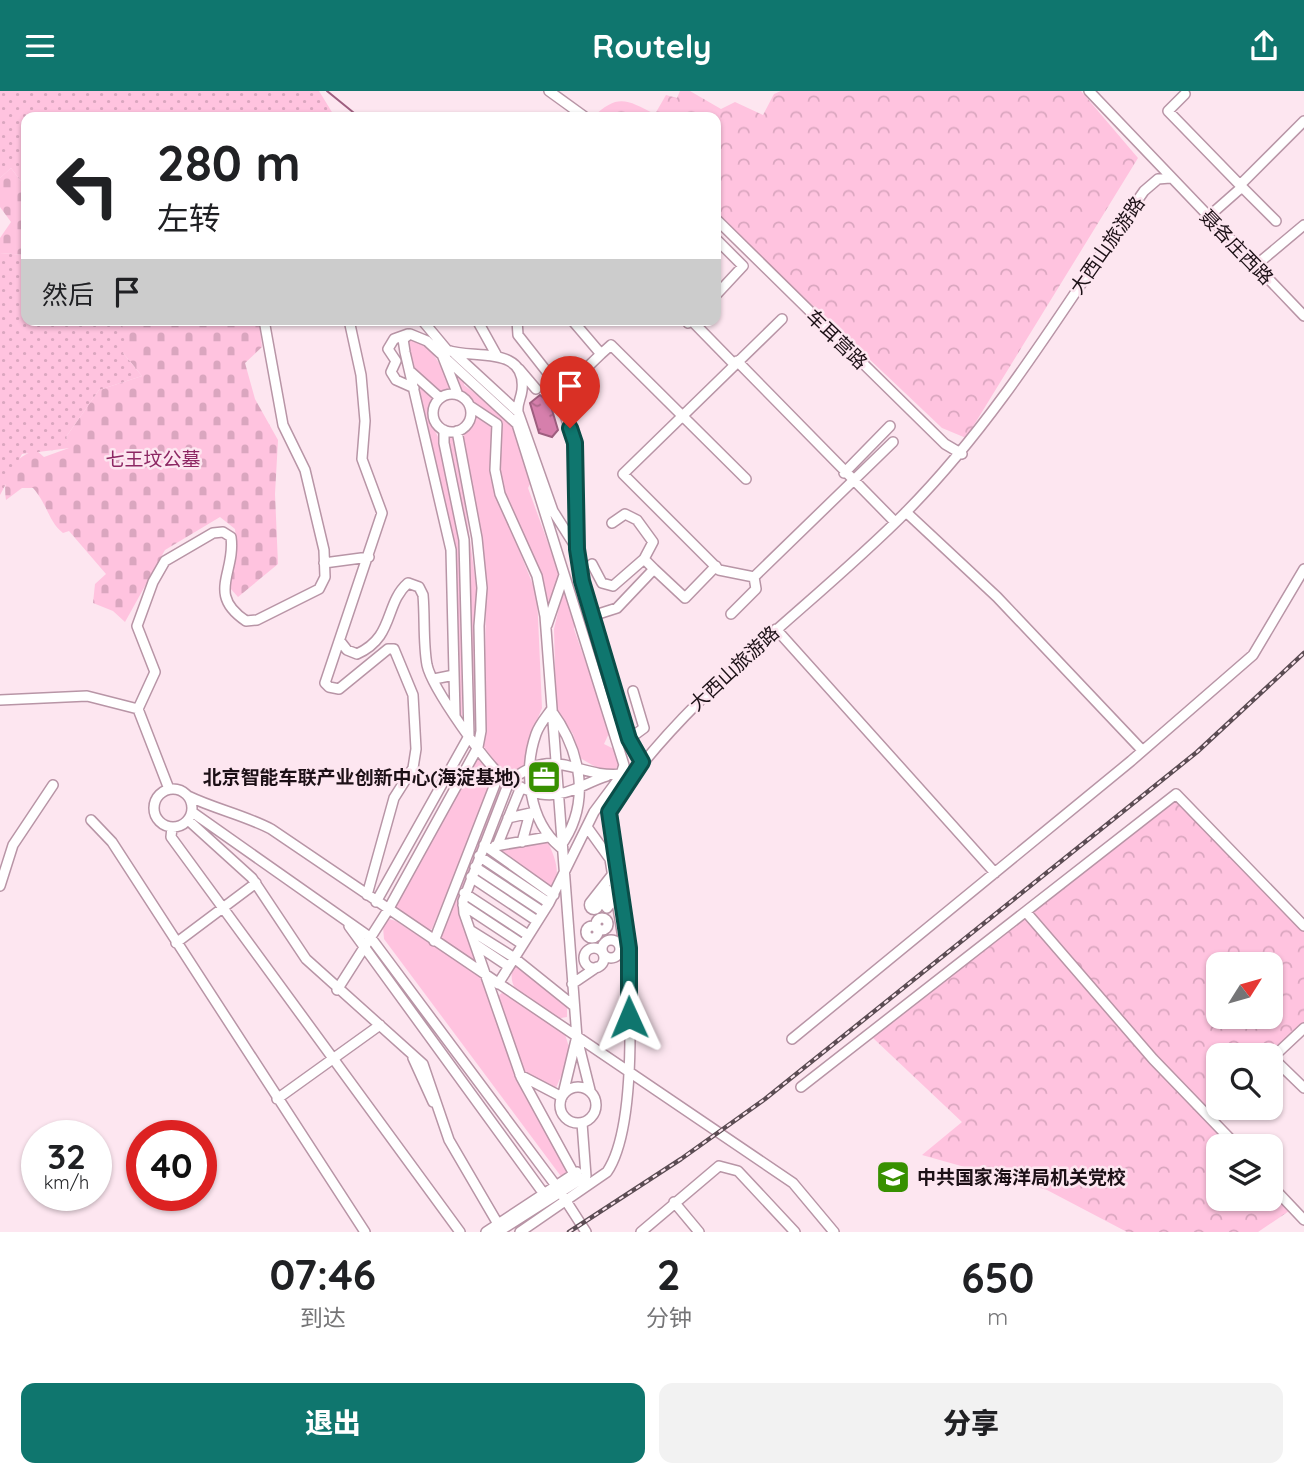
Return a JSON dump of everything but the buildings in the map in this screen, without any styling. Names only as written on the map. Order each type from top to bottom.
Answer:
[{"type":"street","points":[[550,91],[578,112]]},
{"type":"street","name":"聂各庄西路","points":[[1089,91],[1304,316]]},
{"type":"street","points":[[1185,95],[1168,111],[1276,221]]},
{"type":"street","points":[[1208,216],[1304,121]]},
{"type":"street","name":"大西山旅游路","points":[[520,1232],[607,1173],[615,1160],[628,1071],[629,948],[609,812],[642,762],[672,727],[906,512],[962,454],[1144,191],[1158,179],[1170,178]]},
{"type":"street","name":"车耳营路","points":[[721,224],[945,444],[962,454]]},
{"type":"street","points":[[1255,266],[1304,225]]},
{"type":"street","points":[[721,244],[743,266],[721,290]]},
{"type":"street","points":[[754,577],[719,570],[624,474],[782,319]]},
{"type":"street","points":[[169,789],[138,709],[155,671],[137,626],[146,597],[165,561],[213,533],[223,532],[231,537],[232,549],[224,595],[227,605],[246,621],[257,620],[319,589],[325,577],[324,550],[305,470],[283,425],[265,326]]},
{"type":"street","points":[[350,326],[361,375],[365,421],[362,459],[382,513],[325,683],[329,687],[339,689],[388,649],[394,649],[413,695],[416,749],[413,768],[394,798],[367,895]]},
{"type":"street","points":[[426,326],[438,342],[455,354],[518,412]]},
{"type":"street","points":[[480,326],[497,356]]},
{"type":"street","points":[[517,326],[518,335],[551,377],[575,443],[577,549],[592,616],[629,739],[642,762]]},
{"type":"street","points":[[577,326],[601,354]]},
{"type":"street","points":[[697,326],[895,522]]},
{"type":"street","points":[[410,334],[403,339],[403,344],[451,550],[455,715]]},
{"type":"street","points":[[414,388],[394,377],[391,372],[396,361],[388,349],[394,339],[410,334],[421,336],[514,419],[623,762],[622,774],[587,827],[564,877],[498,984]]},
{"type":"street","points":[[572,382],[611,345],[746,479]]},
{"type":"street","points":[[455,354],[497,356],[515,366],[536,390]]},
{"type":"street","points":[[442,356],[457,395],[497,425],[498,486],[537,576],[546,630],[577,1038],[590,1090],[596,1100],[595,1112],[582,1123]]},
{"type":"street","points":[[515,366],[522,391],[517,402],[518,412],[554,510],[577,549]]},
{"type":"street","points":[[411,372],[440,398]]},
{"type":"street","points":[[440,398],[457,395]]},
{"type":"street","points":[[376,902],[469,736],[467,569],[464,540],[443,443],[444,431],[433,415],[440,398]]},
{"type":"street","points":[[444,431],[457,431],[468,424],[470,407]]},
{"type":"street","points":[[844,473],[890,426]]},
{"type":"street","points":[[337,990],[388,910],[478,747],[481,722],[479,626],[482,588],[477,538],[457,431]]},
{"type":"street","points":[[754,577],[893,442]]},
{"type":"street","points":[[906,512],[997,597],[1141,749]]},
{"type":"street","points":[[592,565],[602,583],[613,586],[644,559],[653,542],[637,520],[625,514],[612,523]]},
{"type":"street","points":[[324,563],[369,557]]},
{"type":"street","points":[[644,559],[684,598],[716,566]]},
{"type":"street","points":[[592,616],[617,608],[654,569]]},
{"type":"street","points":[[792,1039],[995,873],[1253,655],[1304,569]]},
{"type":"street","points":[[546,630],[564,575]]},
{"type":"street","points":[[731,614],[756,589],[754,577]]},
{"type":"street","points":[[340,641],[347,650],[357,654],[367,650],[382,635],[399,591],[408,583],[419,587],[423,595],[427,667],[469,736],[499,774],[520,787],[557,794],[579,790],[611,775],[622,774]]},
{"type":"street","points":[[776,629],[995,873]]},
{"type":"street","points":[[434,679],[454,675]]},
{"type":"street","points":[[629,739],[644,728],[633,691]]},
{"type":"street","points":[[0,700],[87,696],[138,709]]},
{"type":"street","points":[[551,710],[569,734],[578,766],[579,790],[574,826],[561,847]]},
{"type":"street","points":[[522,842],[533,812],[528,781],[536,733],[551,710]]},
{"type":"street","points":[[469,719],[475,726],[481,722]]},
{"type":"street","points":[[489,846],[509,782],[531,768],[555,764],[578,766],[611,775]]},
{"type":"street","points":[[434,941],[499,774]]},
{"type":"street","points":[[0,886],[13,845],[53,785]]},
{"type":"street","points":[[520,787],[502,834],[480,856],[464,893],[463,905],[520,1074],[537,1111],[574,1174]]},
{"type":"street","points":[[172,827],[158,819],[154,810],[157,796],[169,789],[179,789],[212,807],[245,816],[271,829],[793,1183],[835,1232]]},
{"type":"street","points":[[801,1087],[1176,794],[1304,926]]},
{"type":"street","points":[[188,796],[190,816],[256,883],[306,959],[337,990],[411,1053],[449,1140],[498,1228]]},
{"type":"street","points":[[533,812],[548,837],[561,847]]},
{"type":"street","points":[[508,818],[533,812]]},
{"type":"street","points":[[172,827],[190,816]]},
{"type":"street","points":[[190,816],[371,938],[559,1190],[586,1232]]},
{"type":"street","points":[[91,820],[112,842],[365,1232]]},
{"type":"street","points":[[172,827],[171,837],[460,1232]]},
{"type":"street","points":[[587,827],[607,852],[612,875],[609,892],[618,914],[624,944],[620,952],[612,958],[592,949],[585,955],[587,964],[598,967]]},
{"type":"street","points":[[502,834],[508,844]]},
{"type":"street","points":[[489,846],[548,837]]},
{"type":"street","points":[[489,846],[551,899]]},
{"type":"street","points":[[480,856],[551,899]]},
{"type":"street","points":[[475,867],[540,916]]},
{"type":"street","points":[[590,903],[612,875]]},
{"type":"street","points":[[471,877],[540,916]]},
{"type":"street","points":[[176,943],[256,883]]},
{"type":"street","points":[[464,893],[528,935]]},
{"type":"street","points":[[463,905],[522,944]]},
{"type":"street","points":[[1026,912],[1153,1059],[1206,1111]]},
{"type":"street","points":[[597,928],[596,921],[618,914]]},
{"type":"street","points":[[346,922],[544,1194]]},
{"type":"street","points":[[470,930],[574,1006]]},
{"type":"street","points":[[572,984],[603,962],[603,945],[609,939],[618,942],[620,952]]},
{"type":"street","points":[[475,944],[511,962]]},
{"type":"street","points":[[277,1099],[380,1025]]},
{"type":"street","points":[[1283,1048],[1304,1028]]},
{"type":"street","points":[[577,1038],[560,1107],[565,1117],[582,1123]]},
{"type":"street","points":[[1283,1069],[1304,1088]]},
{"type":"street","points":[[520,1074],[562,1096]]},
{"type":"street","points":[[562,1096],[572,1087],[590,1090]]},
{"type":"street","points":[[1215,1120],[1227,1134]]},
{"type":"street","points":[[498,1228],[544,1194],[559,1190],[586,1176],[582,1123]]},
{"type":"street","points":[[642,1232],[719,1166],[738,1171],[795,1232]]},
{"type":"street","points":[[486,1232],[525,1220],[584,1167]]},
{"type":"street","points":[[1283,1198],[1304,1220]]},
{"type":"street","points":[[674,1202],[699,1232]]},
{"type":"green space","points":[[0,91],[319,91],[332,112],[21,112],[21,181],[11,168],[0,178]]},
{"type":"green space","points":[[680,91],[690,91],[721,109],[735,102],[763,115],[774,94],[781,91],[1081,91],[1138,158],[966,438],[942,428],[721,219],[721,112],[656,112],[666,95],[677,98]]},
{"type":"green space","points":[[616,102],[637,105],[651,112],[599,112]]},
{"type":"green space","points":[[11,168],[21,181],[21,255],[0,253],[0,238],[11,222],[0,207],[0,178]]},
{"type":"green space","points":[[0,253],[21,255],[21,326],[121,326],[126,344],[123,353],[142,376],[99,390],[66,437],[70,448],[22,454],[0,495]]},
{"type":"green space","name":"七王坟公墓","points":[[121,326],[260,326],[262,347],[245,363],[255,399],[278,440],[275,494],[278,564],[238,597],[230,588],[237,550],[235,529],[220,517],[165,550],[125,622],[113,611],[93,603],[95,584],[106,574],[69,531],[63,533],[58,528],[33,488],[22,488],[6,500],[6,483],[15,463],[36,450],[44,457],[69,448],[66,437],[99,390],[142,376],[123,353]]},
{"type":"green space","points":[[409,338],[418,341],[431,352],[452,390],[441,395],[412,367],[406,343]]},
{"type":"green space","points":[[454,372],[464,380],[464,385],[509,419],[516,430],[531,482],[528,488],[559,573],[548,611],[501,489],[497,472],[502,427],[499,421],[464,396]]},
{"type":"green space","points":[[418,382],[432,399],[429,418],[438,437],[461,553],[462,719],[457,698],[454,579],[432,460],[434,455],[428,428],[424,426],[415,383]]},
{"type":"green space","points":[[476,414],[493,427],[490,477],[537,595],[542,708],[531,735],[528,762],[515,772],[509,773],[501,769],[484,747],[486,588],[463,441],[464,434],[473,427]]},
{"type":"green space","points":[[449,437],[456,438],[478,599],[475,721],[472,719],[469,597],[447,446]]},
{"type":"green space","points":[[564,586],[575,623],[574,629],[610,731],[604,744],[616,750],[619,764],[614,771],[601,770],[580,758],[573,734],[556,710],[554,629]]},
{"type":"green space","points":[[479,753],[495,775],[432,929],[428,931],[396,909],[396,903]]},
{"type":"green space","points":[[505,785],[459,902],[459,913],[477,960],[475,964],[442,941],[442,930],[497,787]]},
{"type":"green space","points":[[1184,794],[1304,924],[1304,1025],[1283,1044],[1206,1043],[1206,1120],[1215,1120],[1227,1134],[1206,1134],[1206,1211],[1283,1211],[1283,1198],[1292,1209],[1258,1232],[1127,1232],[1047,1190],[922,1155],[962,1122],[873,1038]]},
{"type":"green space","points":[[547,841],[557,872],[552,890],[493,849]]},
{"type":"green space","points":[[389,919],[485,980],[524,1095],[568,1169],[563,1179],[384,939],[383,927]]},
{"type":"green space","points":[[515,962],[567,1005],[567,1017],[555,1019],[522,996],[512,982]]},
{"type":"green space","points":[[503,992],[565,1034],[571,1054],[555,1090],[524,1073],[497,997]]},
{"type":"water","points":[[540,395],[550,403],[558,430],[552,437],[539,433],[530,403]]},
{"type":"waterway","points":[[327,91],[353,112]]},
{"type":"railway","points":[[569,1232],[681,1159],[765,1099],[1197,752],[1304,653]]},
{"type":"place","name":"北京智能车联产业创新中心(海淀基地)","points":[[544,777]]},
{"type":"place","name":"中共国家海洋局机关党校","points":[[893,1177]]},
{"type":"route","points":[[570,428],[575,443],[577,549],[582,581],[629,739],[642,762],[609,812],[620,869],[629,948],[629,1017]]}]
